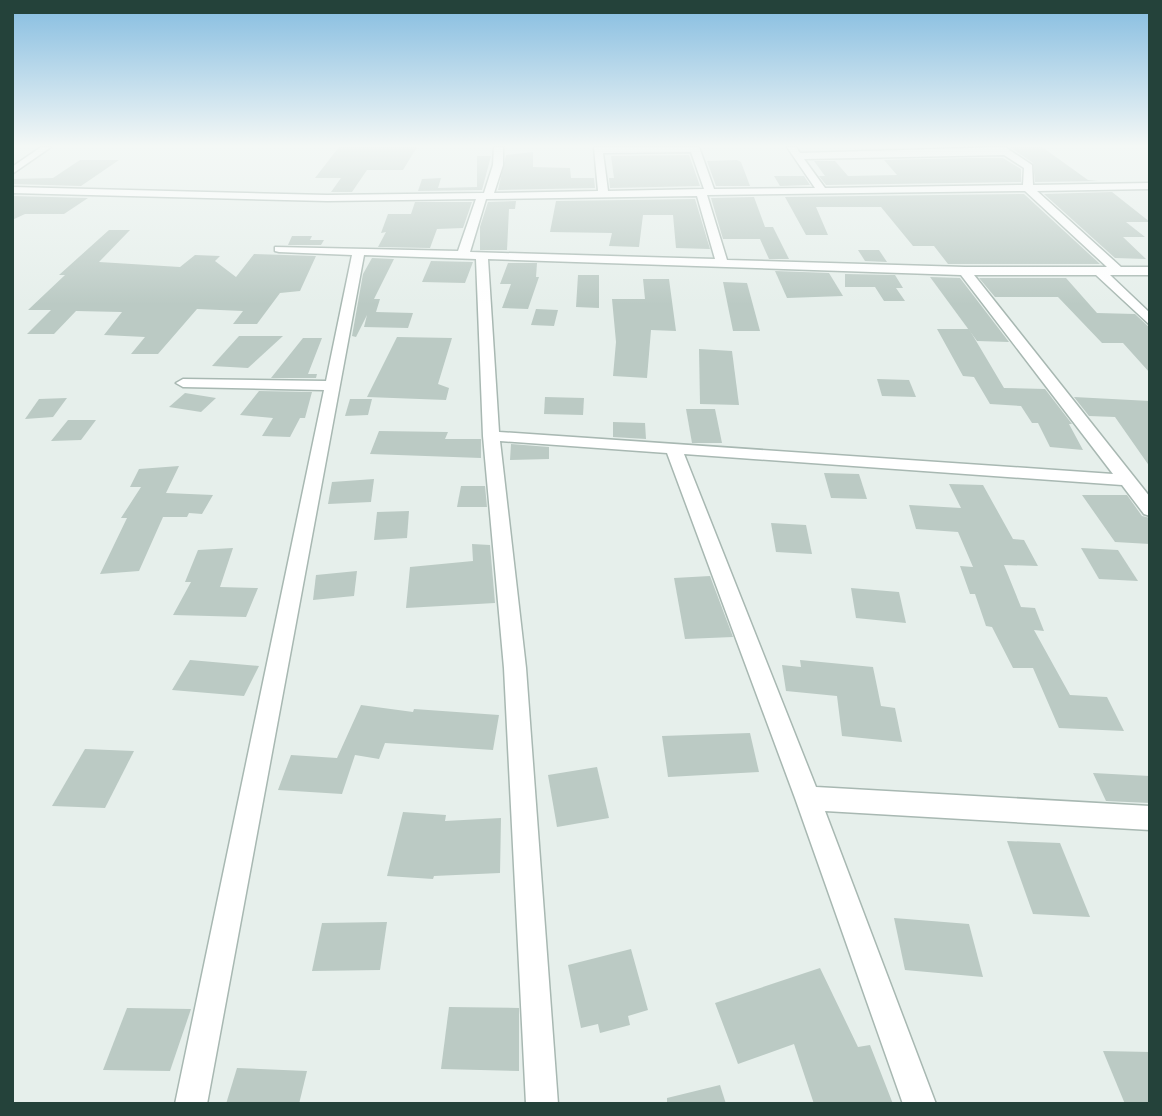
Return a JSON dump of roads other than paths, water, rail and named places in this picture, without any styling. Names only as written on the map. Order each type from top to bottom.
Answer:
[{"type":"street","points":[[484,199],[472,254],[514,668],[542,1104]]},
{"type":"street","points":[[707,199],[722,262]]},
{"type":"street","points":[[1040,199],[1119,272]]},
{"type":"street","points":[[279,248],[965,271],[1150,271]]},
{"type":"street","points":[[191,1104],[359,251]]},
{"type":"street","points":[[965,271],[1150,510]]},
{"type":"street","points":[[1100,272],[1150,321]]},
{"type":"street","points":[[183,383],[332,386]]},
{"type":"street","points":[[491,436],[1126,480]]},
{"type":"street","points":[[673,448],[808,798],[920,1104]]},
{"type":"street","points":[[808,798],[1150,818]]}]
